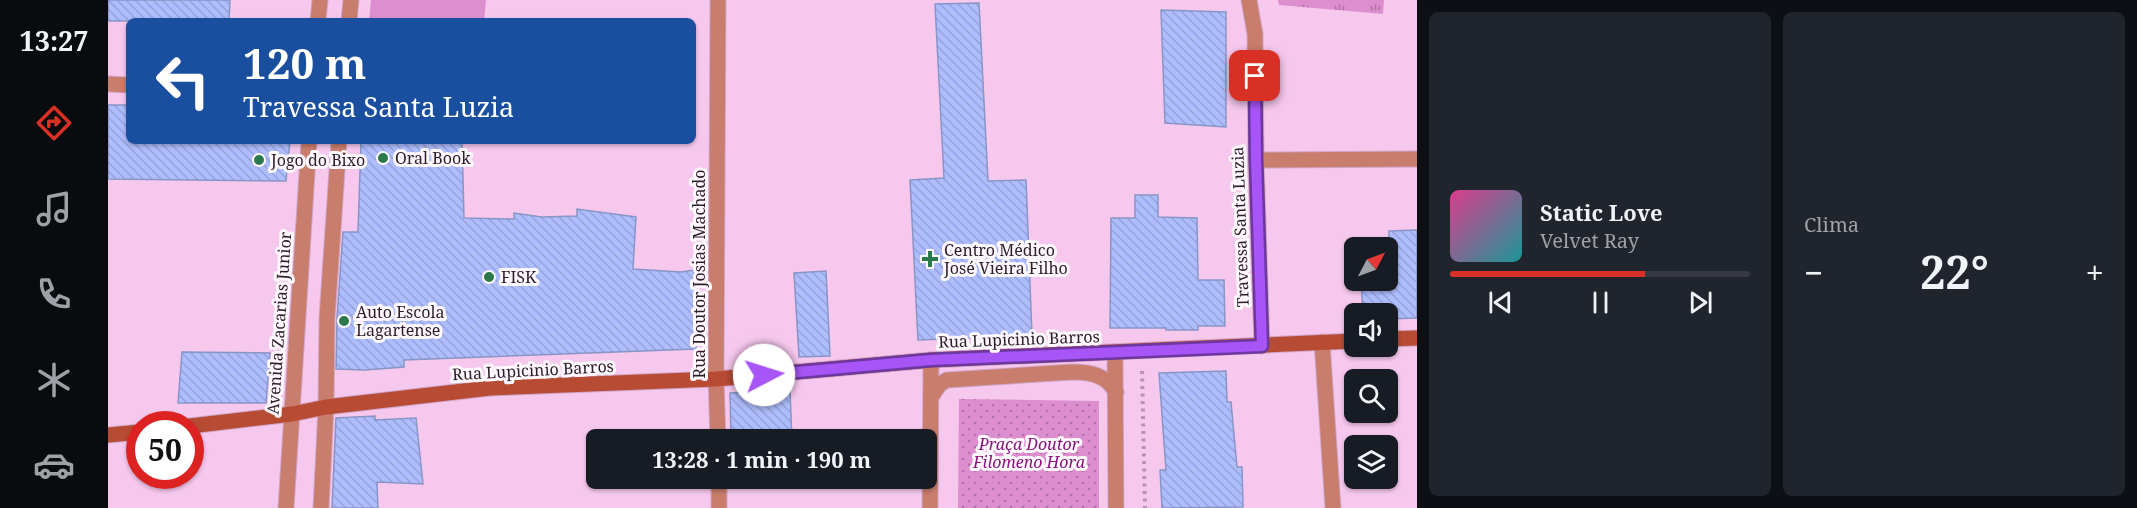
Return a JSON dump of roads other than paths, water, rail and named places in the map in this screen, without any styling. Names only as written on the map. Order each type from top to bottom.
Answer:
[{"type":"main road","points":[[1398,339],[1417,338]]},
{"type":"main road","name":"Rua Lupicinio Barros","points":[[204,424],[292,414],[326,406],[490,388],[716,379],[931,360],[1344,341]]},
{"type":"main road","points":[[108,435],[126,433]]},
{"type":"street","points":[[318,18],[320,0]]},
{"type":"street","points":[[349,18],[351,0]]},
{"type":"street","name":"Rua Doutor Josias Machado","points":[[718,0],[718,429]]},
{"type":"street","name":"Travessa Santa Luzia","points":[[1250,0],[1255,34],[1256,160],[1262,346]]},
{"type":"street","points":[[108,84],[126,85]]},
{"type":"street","name":"Avenida Zacarias Junior","points":[[286,508],[309,144]]},
{"type":"street","points":[[321,508],[327,318],[339,144]]},
{"type":"street","points":[[1256,160],[1417,159]]},
{"type":"street","points":[[1322,342],[1333,508]]},
{"type":"street","points":[[1115,353],[1116,508]]},
{"type":"street","points":[[930,508],[931,360]]},
{"type":"street","points":[[931,396],[940,384],[947,380],[1072,372],[1085,372],[1100,376],[1107,380],[1116,392]]},
{"type":"street","points":[[719,489],[719,508]]},
{"type":"place","name":"Oral Book","points":[[383,158]]},
{"type":"place","name":"Jogo do Bixo","points":[[259,160]]},
{"type":"place","name":"Centro Médico José Vieira Filho","points":[[930,259]]},
{"type":"place","name":"FISK","points":[[489,277]]},
{"type":"place","name":"Auto Escola Lagartense","points":[[344,321]]},
{"type":"park label","name":"Praça Doutor Filomeno Hora","points":[[1029,453]]}]
